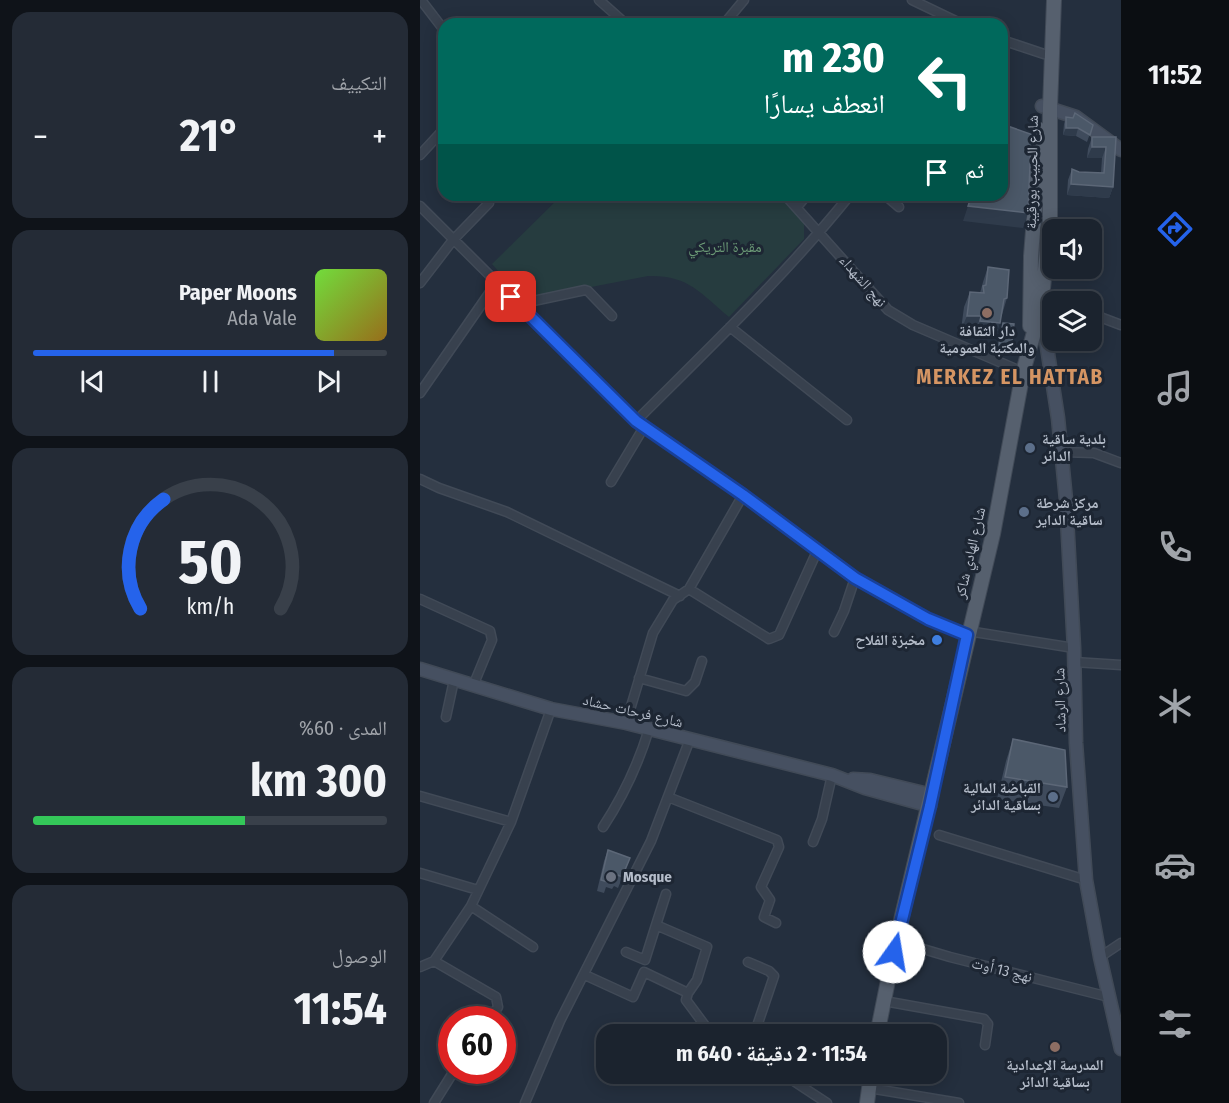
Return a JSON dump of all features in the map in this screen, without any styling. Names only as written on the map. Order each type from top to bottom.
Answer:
[{"type":"main road","name":"شارع الحبيب بورقيبة","points":[[1023,372],[1031,344],[1050,223],[1044,54],[1046,0]]},
{"type":"main road","name":"شارع الحبيب بورقيبة","points":[[1038,300],[1031,256],[1036,148],[1046,107],[1054,0]]},
{"type":"main road","name":"شارع الهادي شاكر","points":[[879,1024],[895,946],[993,534],[1023,372]]},
{"type":"main road","name":"شارع الهادي شاكر","points":[[870,1024],[883,967],[895,946]]},
{"type":"main road","points":[[858,1103],[861,1084]]},
{"type":"main road","points":[[867,1103],[870,1084]]},
{"type":"street","points":[[421,0],[438,22]]},
{"type":"street","points":[[599,0],[619,18]]},
{"type":"street","points":[[729,18],[744,0]]},
{"type":"street","points":[[912,0],[950,18]]},
{"type":"street","points":[[1008,42],[1044,54]]},
{"type":"street","points":[[1046,107],[1076,117],[1121,150]]},
{"type":"street","points":[[420,154],[438,135]]},
{"type":"street","name":"نهج الشهداء","points":[[790,201],[888,310],[900,319],[1023,372]]},
{"type":"street","points":[[796,207],[802,201]]},
{"type":"street","points":[[611,482],[640,424],[820,232],[845,201]]},
{"type":"street","points":[[892,201],[899,207]]},
{"type":"street","points":[[420,283],[453,240],[489,203]]},
{"type":"street","points":[[421,211],[497,282],[640,424],[743,495],[855,578],[928,619],[968,633],[1074,648]]},
{"type":"street","points":[[420,393],[497,282]]},
{"type":"street","points":[[519,304],[585,290],[612,316]]},
{"type":"street","points":[[1038,300],[1042,300]]},
{"type":"street","name":"شارع الرشاد","points":[[1038,300],[1042,322]]},
{"type":"street","points":[[1102,318],[1121,326]]},
{"type":"street","name":"شارع الرشاد","points":[[1033,320],[1042,339]]},
{"type":"street","points":[[730,327],[847,420]]},
{"type":"street","name":"شارع الرشاد","points":[[1047,351],[1062,452],[1074,648],[1076,743],[1086,880],[1100,957],[1121,1048]]},
{"type":"street","points":[[1062,452],[1094,453],[1121,464]]},
{"type":"street","points":[[420,479],[507,512],[680,596]]},
{"type":"street","points":[[626,723],[653,633],[673,600],[690,589],[743,495]]},
{"type":"street","points":[[690,589],[769,639],[779,635],[818,549]]},
{"type":"street","points":[[834,632],[855,578]]},
{"type":"street","points":[[420,599],[490,631],[492,639],[473,686]]},
{"type":"street","points":[[639,678],[686,691],[695,682],[702,661]]},
{"type":"street","points":[[1074,662],[1121,664]]},
{"type":"street","name":"شارع فرحات حشاد","points":[[420,669],[551,709],[626,723],[836,776],[870,780],[931,800]]},
{"type":"street","points":[[446,717],[454,680]]},
{"type":"street","points":[[420,967],[434,961],[471,906],[511,822],[551,709]]},
{"type":"street","points":[[603,827],[612,813],[650,729]]},
{"type":"street","points":[[525,1103],[543,1058],[651,841],[690,739]]},
{"type":"street","points":[[813,842],[836,776]]},
{"type":"street","points":[[420,796],[511,822]]},
{"type":"street","points":[[668,797],[777,840],[779,847],[761,887],[770,900],[764,917],[776,923]]},
{"type":"street","points":[[939,835],[1086,880]]},
{"type":"street","points":[[420,873],[478,890]]},
{"type":"street","points":[[626,952],[645,960],[666,894]]},
{"type":"street","points":[[471,906],[533,947]]},
{"type":"street","points":[[656,925],[707,947],[697,980],[686,1000],[704,1024]]},
{"type":"street","points":[[1100,957],[1121,943]]},
{"type":"street","name":"نهج 13 أوت","points":[[895,946],[950,957],[1109,997]]},
{"type":"street","points":[[434,961],[496,997],[498,1006]]},
{"type":"street","points":[[748,962],[769,970],[774,976],[758,1024]]},
{"type":"street","points":[[585,975],[633,997],[644,972],[688,993]]},
{"type":"street","points":[[884,1001],[984,1019],[988,1024],[985,1045]]},
{"type":"street","points":[[434,1103],[446,1084]]},
{"type":"street","points":[[801,1084],[827,1103]]},
{"type":"street","points":[[869,1088],[959,1103]]},
{"type":"green space","name":"مقبرة التريكي","points":[[556,201],[784,201],[804,223],[804,239],[729,317],[693,287],[662,276],[648,276],[524,300],[492,264]]},
{"type":"building","points":[[1075,113],[1093,125],[1090,135],[1078,128],[1066,128],[1066,117],[1073,118]]},
{"type":"building","points":[[1008,126],[1036,136],[1031,140],[1028,213],[968,206],[970,201],[1008,201]]},
{"type":"building","points":[[1092,137],[1116,137],[1113,187],[1071,184],[1072,169],[1079,172],[1104,173],[1106,147],[1092,147]]},
{"type":"building","points":[[988,267],[1009,270],[1007,298],[1004,299],[1000,323],[980,321],[981,316],[967,316],[970,292],[984,293],[983,286],[986,285]]},
{"type":"building","points":[[1003,323],[1014,324],[1011,349],[999,347]]},
{"type":"building","points":[[1013,739],[1065,750],[1067,787],[1005,777]]},
{"type":"building","points":[[608,850],[630,858],[622,877],[610,876],[608,882],[601,880]]},
{"type":"place","name":"دار الثقافة والمكتبة العمومية","points":[[987,313]]},
{"type":"place","name":"بلدية ساقية الدائر","points":[[1030,448]]},
{"type":"place","name":"مركز شرطة ساقية الداير","points":[[1024,512]]},
{"type":"place","name":"مخبزة الفلاح","points":[[937,640]]},
{"type":"place","name":"القباضة المالية بساقية الدائر","points":[[1053,797]]},
{"type":"place","name":"Mosque","points":[[611,877]]},
{"type":"place","name":"المدرسة الإعدادية بساقية الدائر","points":[[1055,1047]]},
{"type":"district","name":"MERKEZ EL HATTAB","points":[[1010,377]]},
{"type":"route","points":[[511,297],[554,338],[596,384],[636,421],[693,459],[855,578],[928,619],[967,635],[930,806],[894,952]]}]
